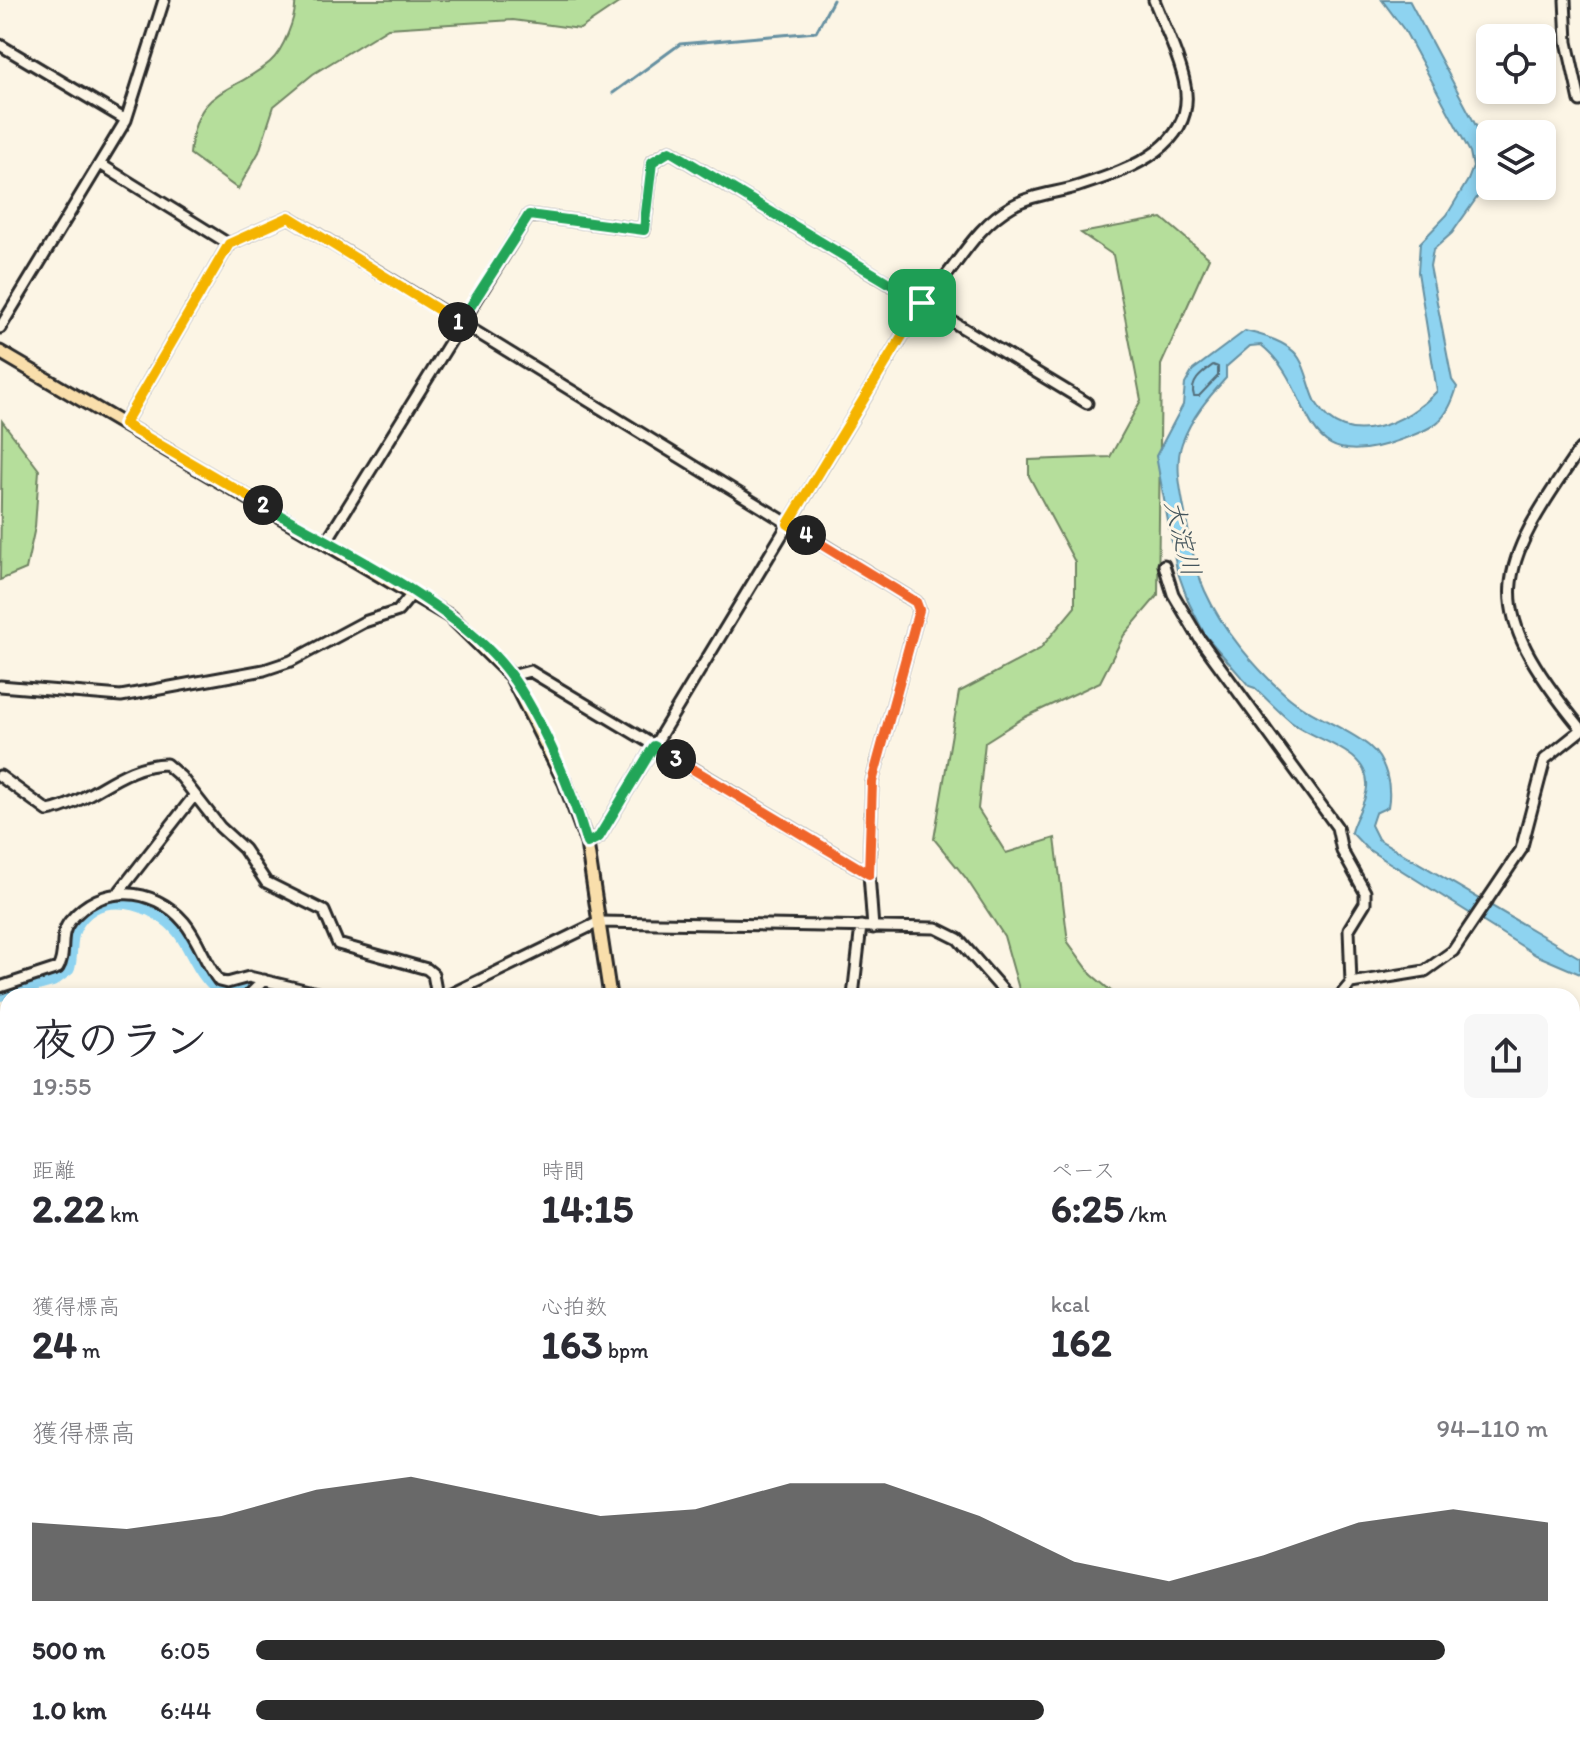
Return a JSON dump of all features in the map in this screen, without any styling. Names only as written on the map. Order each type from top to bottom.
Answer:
[{"type":"main road","points":[[0,352],[451,617],[511,676],[565,783],[587,843],[609,988]]},
{"type":"street","points":[[0,328],[126,120],[164,0]]},
{"type":"street","points":[[587,843],[599,837],[922,303],[937,290],[964,248],[983,226],[1013,205],[1082,186],[1146,161],[1164,148],[1180,120],[1186,87],[1154,0]]},
{"type":"street","points":[[1565,0],[1567,42],[1580,101]]},
{"type":"street","points":[[0,45],[126,120]]},
{"type":"street","points":[[326,542],[529,215],[644,230],[652,162],[670,151],[1087,403]]},
{"type":"street","points":[[100,164],[229,244]]},
{"type":"street","points":[[124,424],[229,244],[289,217],[918,604],[919,610],[872,782],[869,874],[873,928]]},
{"type":"street","points":[[1347,988],[1351,983],[1425,971],[1453,951],[1521,850],[1545,759],[1580,729],[1546,685],[1520,640],[1512,614],[1511,572],[1523,534],[1543,499],[1580,449]]},
{"type":"street","points":[[1164,565],[1173,594],[1199,638],[1337,827],[1342,851],[1365,892],[1365,903],[1349,929],[1351,983]]},
{"type":"street","points":[[0,686],[121,696],[264,670],[364,622],[398,611],[412,594]]},
{"type":"street","points":[[511,676],[530,671],[869,874]]},
{"type":"street","points":[[1,781],[48,811],[65,808],[140,768],[166,764],[220,827],[244,849],[266,882],[324,911],[338,944],[427,969],[433,974],[436,988]]},
{"type":"street","points":[[119,892],[194,796]]},
{"type":"street","points":[[0,987],[58,968],[64,953],[63,934],[69,921],[99,899],[119,892],[139,894],[168,908],[193,934],[219,981],[227,983],[249,977],[297,988]]},
{"type":"street","points":[[463,988],[599,922],[861,926],[943,931],[958,939],[1001,988]]},
{"type":"street","points":[[854,988],[861,926]]},
{"type":"street","points":[[256,988],[264,980]]},
{"type":"green space","points":[[295,0],[623,0],[580,29],[513,20],[388,28],[313,74],[274,106],[259,152],[238,189],[190,154],[193,132],[207,104],[275,57],[291,24]]},
{"type":"green space","points":[[1162,218],[1209,258],[1161,365],[1158,595],[1124,635],[1100,682],[1023,718],[985,742],[978,809],[1006,853],[1055,838],[1068,942],[1092,975],[1107,988],[1019,988],[1004,936],[966,878],[934,839],[959,692],[1040,649],[1075,607],[1075,562],[1029,476],[1029,460],[1110,457],[1141,400],[1113,255],[1081,233]]},
{"type":"green space","points":[[2,421],[39,470],[35,527],[26,569],[0,580]]},
{"type":"water","name":"大淀川","points":[[1382,0],[1409,0],[1476,126],[1476,199],[1452,233],[1433,250],[1430,266],[1452,380],[1457,387],[1449,408],[1432,426],[1403,439],[1367,449],[1342,448],[1324,440],[1312,425],[1279,364],[1261,345],[1250,346],[1226,367],[1226,378],[1207,400],[1186,433],[1179,459],[1181,492],[1201,582],[1230,633],[1251,660],[1296,703],[1359,739],[1380,758],[1388,782],[1389,799],[1388,807],[1375,813],[1371,825],[1378,839],[1580,958],[1580,974],[1536,955],[1366,848],[1351,832],[1367,787],[1366,774],[1360,764],[1351,755],[1291,722],[1249,686],[1205,635],[1177,570],[1156,456],[1183,405],[1185,384],[1193,370],[1245,331],[1275,340],[1295,352],[1317,404],[1329,419],[1343,427],[1376,428],[1393,422],[1425,403],[1437,391],[1418,272],[1420,243],[1447,215],[1473,167],[1470,152],[1405,31]]},
{"type":"waterway","points":[[613,93],[680,44],[816,32],[833,0]]},
{"type":"waterway","points":[[19,988],[52,979],[67,968],[74,926],[84,913],[97,904],[112,901],[142,905],[170,920],[185,938],[207,976],[219,988]]},
{"type":"waterway","points":[[219,988],[251,985]]},
{"type":"route","points":[[670,151],[922,303],[788,524],[918,604],[919,610],[872,782],[869,874],[654,746],[599,837],[587,843],[565,783],[522,693],[500,662],[471,634],[433,606],[124,424],[229,244],[289,217],[460,323],[529,215],[644,230],[652,162],[660,154],[670,151]]}]
